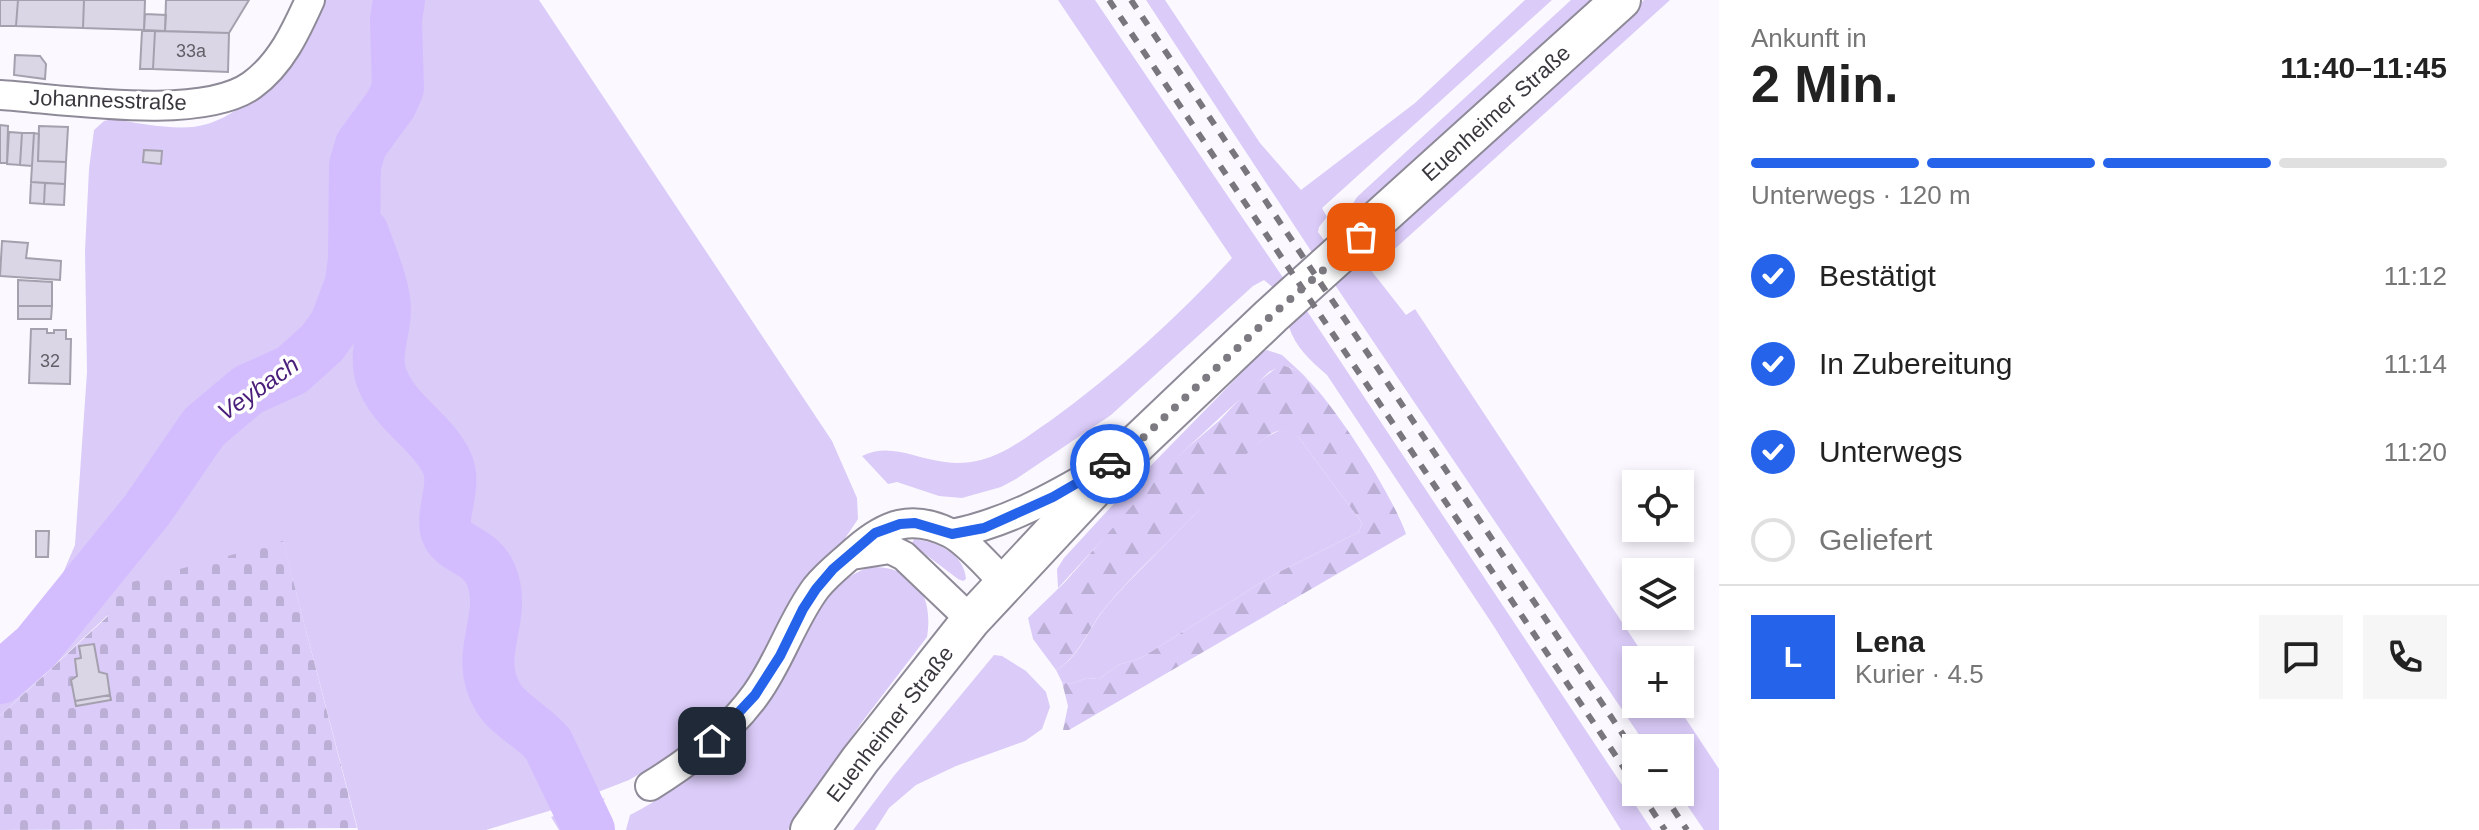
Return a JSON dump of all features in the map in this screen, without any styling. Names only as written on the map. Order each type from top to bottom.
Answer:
[{"type":"main road","name":"Euenheimer Straße","points":[[810,830],[860,760],[971,620],[1126,454],[1271,316],[1621,0]]},
{"type":"street","name":"Johannesstraße","points":[[0,95],[87,103],[185,105],[238,94],[269,69],[285,50],[310,0]]},
{"type":"street","name":"Euenheimer Straße","points":[[952,534],[984,528],[1013,517],[1126,454]]},
{"type":"street","name":"Euenheimer Straße","points":[[650,786],[691,758],[742,712],[780,656],[816,589],[833,569],[875,533],[900,524],[915,523],[952,534],[1005,583]]},
{"type":"street","points":[[852,555],[890,549],[904,556],[971,620]]},
{"type":"green space","points":[[323,0],[539,0],[832,441],[857,498],[858,519],[844,540],[813,571],[747,682],[697,735],[674,754],[629,780],[549,811],[486,830],[358,830],[283,542],[108,615],[0,716],[0,658],[51,601],[75,545],[87,372],[85,251],[94,130],[104,121],[112,119],[193,127],[235,111],[269,78]]},
{"type":"green space","points":[[1058,0],[1095,0],[1286,282],[1276,290],[1264,280],[1253,286],[1111,415],[1001,487],[962,498],[939,496],[897,482],[888,484],[862,456],[893,451],[963,463],[1008,449],[1075,403],[1122,364],[1190,302],[1232,258]]},
{"type":"green space","points":[[1146,0],[1165,0],[1260,143],[1301,190],[1415,103],[1525,0],[1552,0],[1322,208],[1327,217],[1318,232],[1327,244],[1313,254]]},
{"type":"green space","points":[[1571,0],[1596,0],[1353,220],[1350,211],[1357,197]]},
{"type":"green space","points":[[1644,0],[1670,0],[1388,255],[1386,266],[1377,252],[1377,242]]},
{"type":"green space","points":[[1347,269],[1370,269],[1406,315],[1415,309],[1622,622],[1622,630],[1627,630],[1638,646],[1622,646],[1622,710],[1333,282]]},
{"type":"green space","points":[[1305,308],[1622,785],[1622,806],[1636,806],[1652,830],[1621,830],[1493,625],[1327,375],[1309,359],[1289,327]]},
{"type":"green space","points":[[1267,350],[1282,355],[1308,379],[1285,366],[1269,372],[1186,449],[1058,588],[1057,569],[1064,558],[1121,496]]},
{"type":"green space","points":[[1280,365],[1304,376],[1333,409],[1377,476],[1406,534],[1069,730],[1063,730],[1068,706],[1062,682],[1070,684],[1087,678],[1099,679],[1118,665],[1141,658],[1273,575],[1359,532],[1362,523],[1300,439],[1289,432],[1277,431],[1258,443],[1242,459],[1206,502],[1116,595],[1064,664],[1056,670],[1033,639],[1028,618],[1065,582],[1186,449],[1220,420],[1250,388]]},
{"type":"green space","points":[[1281,430],[1292,431],[1300,439],[1362,523],[1359,532],[1273,575],[1141,658],[1118,665],[1099,679],[1087,678],[1070,684],[1062,682],[1056,670],[1078,650],[1105,608],[1194,515],[1243,456]]},
{"type":"green space","points":[[914,539],[948,550],[960,562],[966,579],[958,579],[917,548],[912,543]]},
{"type":"green space","points":[[283,541],[357,828],[0,830],[0,716],[108,616],[103,590]]},
{"type":"green space","points":[[871,567],[899,572],[918,586],[927,608],[927,637],[862,722],[788,830],[626,830],[630,815],[694,775],[751,723],[782,679],[829,596],[854,574]]},
{"type":"green space","points":[[994,655],[1002,656],[1026,671],[1046,692],[1050,707],[1042,729],[1025,741],[956,766],[916,785],[889,808],[875,830],[853,830],[893,777]]},
{"type":"green space","points":[[1628,718],[1685,718],[1719,769],[1719,830],[1704,830],[1688,806],[1694,806],[1694,734],[1639,734]]},
{"type":"green space","points":[[605,798],[599,810],[607,830],[559,830],[551,817]]},
{"type":"building","points":[[0,0],[18,0],[16,26],[0,26]]},
{"type":"building","points":[[18,0],[84,0],[83,28],[16,26]]},
{"type":"building","points":[[84,0],[145,0],[144,30],[83,28]]},
{"type":"building","points":[[166,0],[249,0],[229,33],[165,31]]},
{"type":"building","points":[[145,14],[166,15],[165,31],[144,30]]},
{"type":"building","points":[[142,31],[155,31],[153,69],[140,69]]},
{"type":"building","points":[[155,31],[229,33],[228,72],[153,69]]},
{"type":"building","points":[[15,55],[40,56],[46,64],[45,79],[14,75]]},
{"type":"building","points":[[0,125],[8,126],[7,163],[0,163]]},
{"type":"building","points":[[39,126],[68,127],[66,162],[38,161]]},
{"type":"building","points":[[9,132],[22,133],[20,165],[7,164]]},
{"type":"building","points":[[22,133],[34,133],[32,166],[20,165]]},
{"type":"building","points":[[34,133],[39,134],[38,161],[66,162],[65,184],[31,182]]},
{"type":"building","points":[[144,150],[162,151],[161,164],[143,162]]},
{"type":"building","points":[[31,182],[45,183],[44,204],[30,203]]},
{"type":"building","points":[[45,183],[65,184],[64,205],[44,204]]},
{"type":"building","points":[[2,241],[28,243],[26,258],[61,261],[60,280],[0,276]]},
{"type":"building","points":[[18,280],[52,282],[52,306],[18,306]]},
{"type":"building","points":[[18,306],[52,306],[51,319],[18,319]]},
{"type":"building","points":[[31,329],[47,329],[47,333],[66,330],[66,339],[71,339],[70,384],[29,383]]},
{"type":"building","points":[[36,531],[49,531],[48,557],[36,557]]},
{"type":"building","points":[[94,644],[99,672],[107,674],[110,695],[75,701],[71,680],[77,676],[75,659],[81,658],[79,646]]},
{"type":"building","points":[[110,695],[111,700],[76,706],[75,701]]},
{"type":"waterway","name":"Veybach","points":[[0,678],[36,647],[147,510],[204,427],[248,390],[292,370],[322,343],[335,325],[351,283],[355,165],[361,145],[391,104],[398,88],[396,20],[399,0]]},
{"type":"waterway","points":[[363,233],[384,300],[385,317],[379,350],[381,376],[394,400],[432,441],[447,463],[450,472],[445,519],[448,535],[481,561],[491,575],[496,607],[488,667],[491,683],[504,705],[548,744],[589,830]]},
{"type":"railway","points":[[1109,0],[1622,765]]},
{"type":"railway","points":[[1131,0],[1623,734]]},
{"type":"railway","points":[[1649,806],[1665,830]]},
{"type":"railway","points":[[1671,806],[1687,830]]},
{"type":"way so far","points":[[1110,464],[1126,454],[1271,316],[1361,237]]},
{"type":"route","points":[[712,741],[755,695],[816,589],[833,569],[875,533],[887,527],[915,523],[952,534],[984,528],[1053,497],[1110,464]]}]
